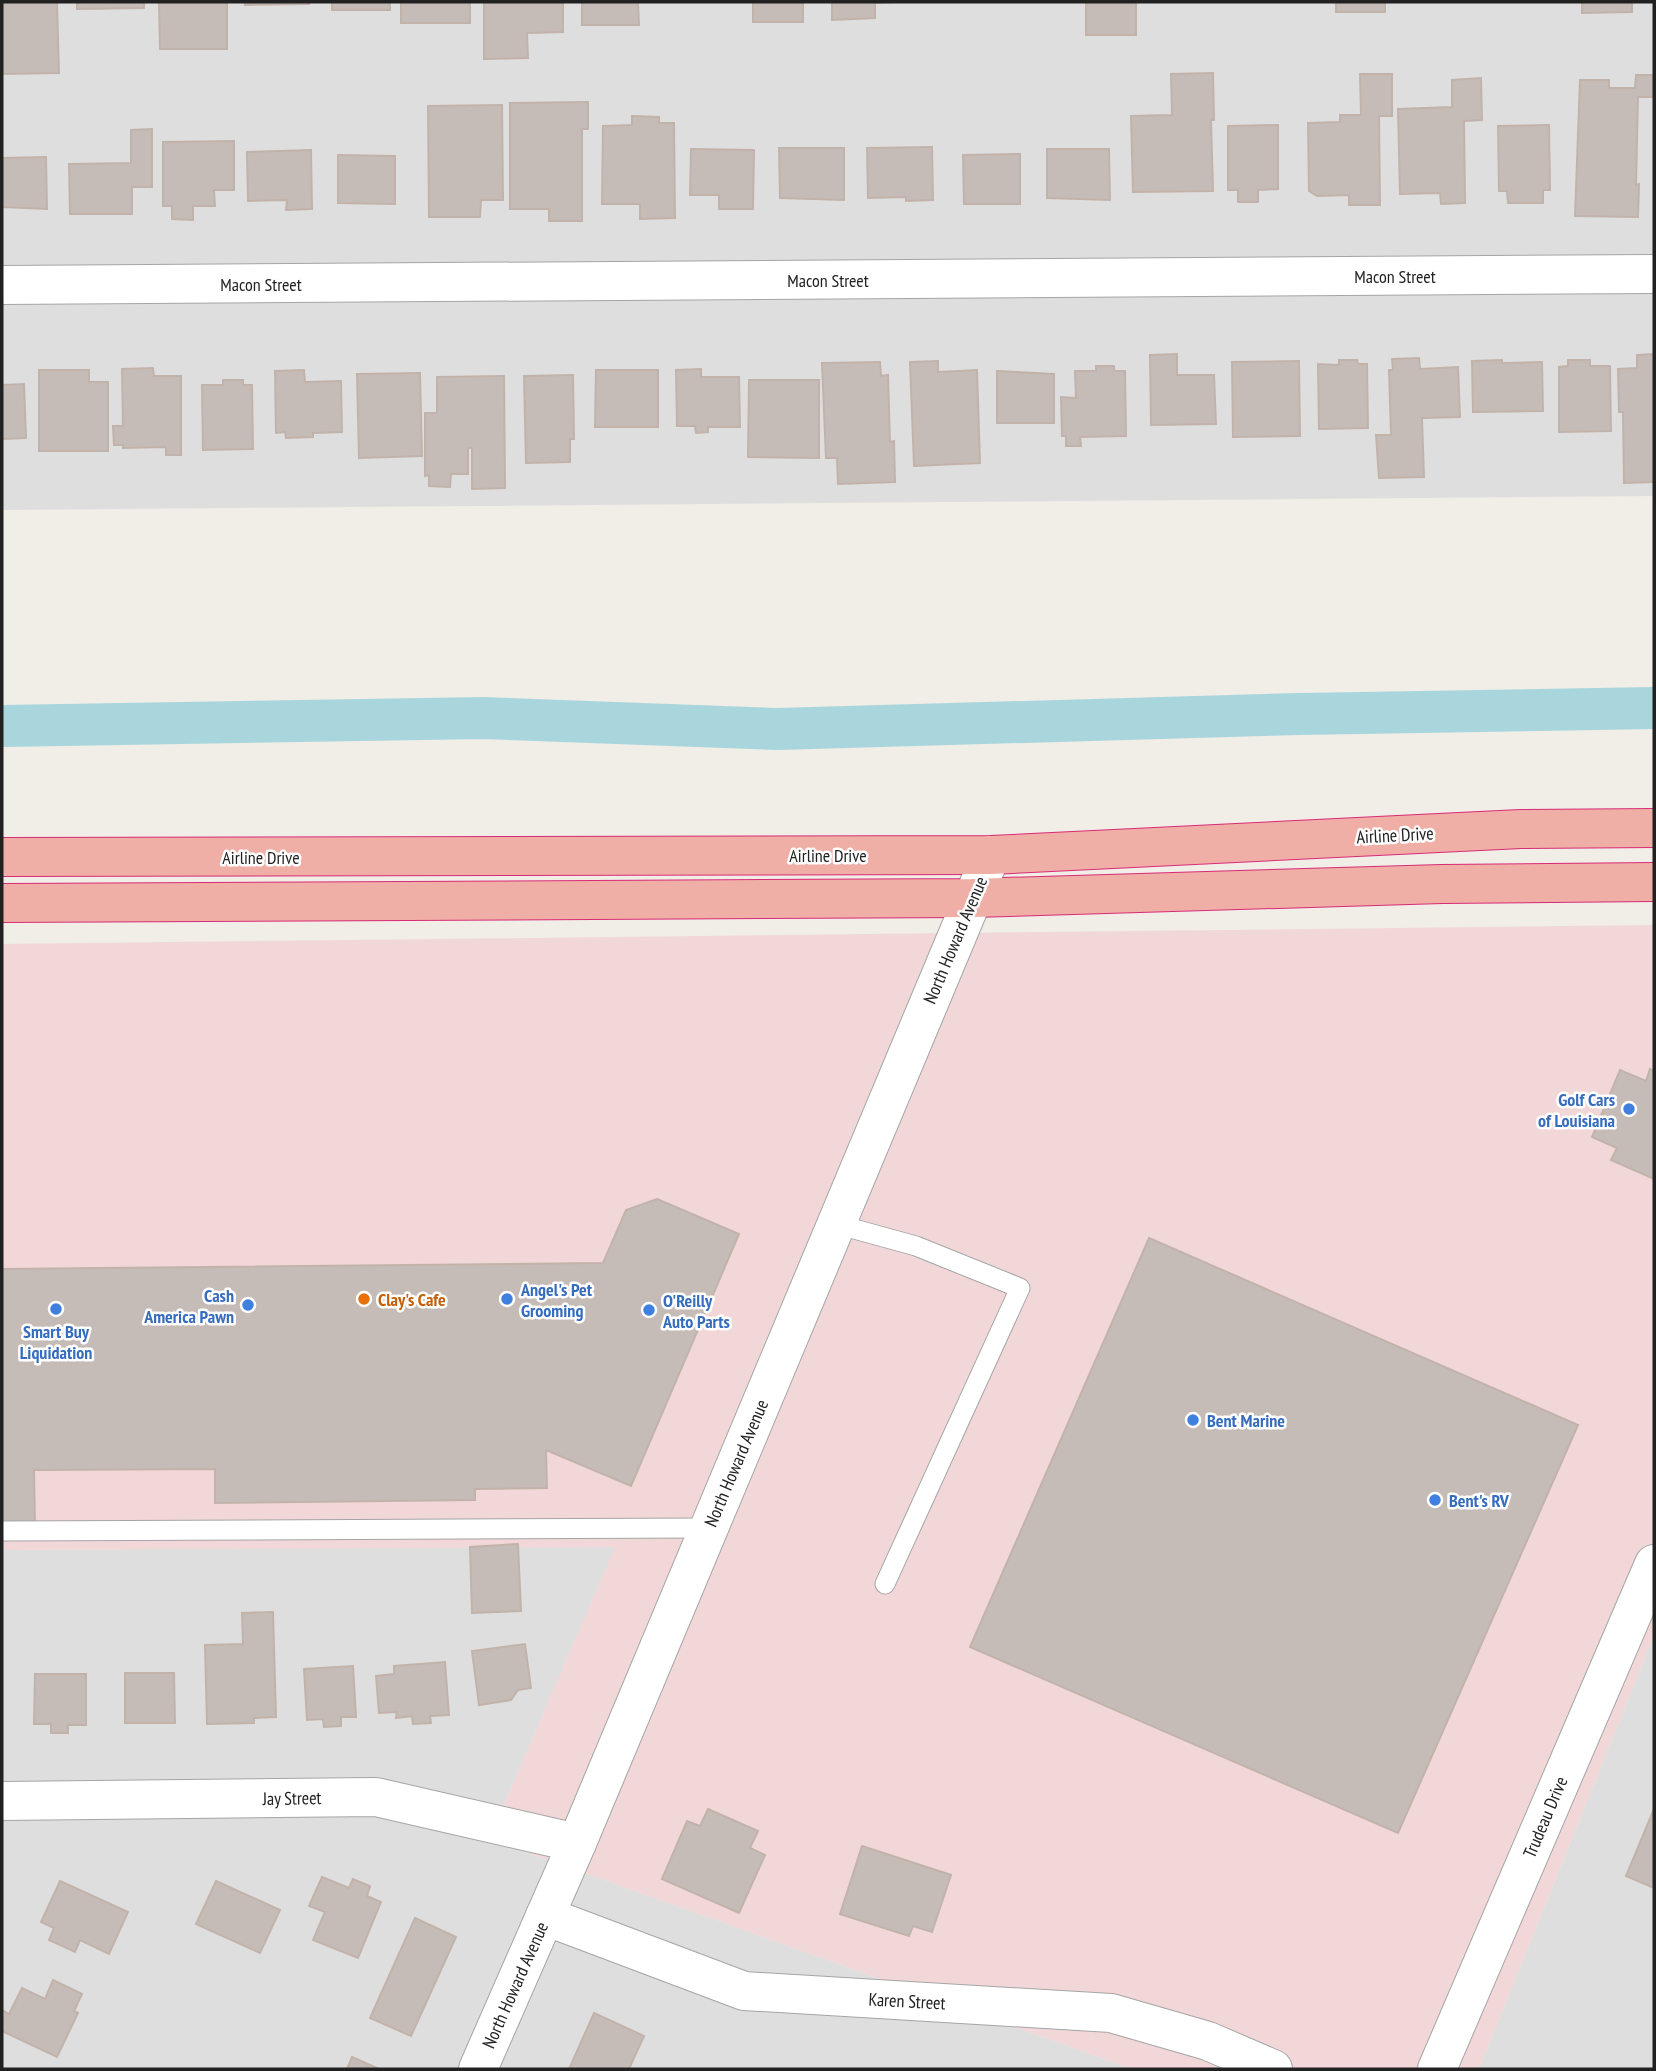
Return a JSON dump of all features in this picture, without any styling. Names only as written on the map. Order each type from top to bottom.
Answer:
[{"type":"highway","name":"Airline Drive","points":[[2,857],[991,855],[1521,829],[1654,828]]},
{"type":"highway","points":[[2,903],[972,898],[1442,884],[1654,883]]},
{"type":"street","name":"Macon Street","points":[[2,285],[1654,274]]},
{"type":"street","name":"North Howard Avenue","points":[[478,2069],[577,1843],[991,855]]},
{"type":"street","name":"Trudeau Drive","points":[[1437,2069],[1654,1564]]},
{"type":"street","name":"Jay Street","points":[[2,1801],[376,1797],[577,1843]]},
{"type":"street","name":"Karen Street","points":[[545,1916],[744,1991],[1111,2013],[1208,2041],[1272,2069]]},
{"type":"lane","points":[[836,1224],[916,1246],[1020,1288],[885,1584]]},
{"type":"lane","points":[[2,1531],[709,1528]]},
{"type":"shaded area","points":[[2,2],[1654,2],[1654,496],[2,510]]},
{"type":"shaded area","points":[[1654,925],[1654,1635],[1479,2069],[1132,2069],[489,1839],[615,1547],[2,1550],[2,944]]},
{"type":"shaded area","points":[[616,1546],[489,1839],[1132,2069],[2,2069],[2,1550]]},
{"type":"shaded area","points":[[1654,1635],[1654,2069],[1479,2069]]},
{"type":"building","points":[[2,2],[57,2],[59,73],[2,74]]},
{"type":"building","points":[[77,2],[144,2],[144,8],[77,9]]},
{"type":"building","points":[[159,2],[227,2],[227,49],[160,49]]},
{"type":"building","points":[[245,2],[309,2],[309,4],[245,5]]},
{"type":"building","points":[[332,2],[390,2],[390,10],[332,10]]},
{"type":"building","points":[[401,2],[470,2],[470,23],[401,23]]},
{"type":"building","points":[[484,2],[563,2],[563,32],[527,33],[528,58],[484,59]]},
{"type":"building","points":[[582,2],[638,2],[639,25],[582,25]]},
{"type":"building","points":[[753,2],[803,2],[803,22],[753,22]]},
{"type":"building","points":[[832,2],[895,2],[875,3],[875,18],[832,20]]},
{"type":"building","points":[[1086,2],[1136,2],[1136,35],[1086,35]]},
{"type":"building","points":[[1336,2],[1385,2],[1385,12],[1336,12]]},
{"type":"building","points":[[1582,2],[1632,2],[1632,12],[1582,13]]},
{"type":"building","points":[[1213,73],[1213,191],[1133,192],[1131,116],[1172,115],[1171,74]]},
{"type":"building","points":[[1360,74],[1392,74],[1392,116],[1379,116],[1380,205],[1349,205],[1349,195],[1317,196],[1309,191],[1308,123],[1340,122],[1340,115],[1361,115]]},
{"type":"building","points":[[1636,75],[1654,75],[1654,97],[1638,97],[1638,217],[1575,216],[1580,80],[1609,80],[1609,88],[1635,88]]},
{"type":"building","points":[[1481,78],[1482,120],[1464,121],[1465,203],[1441,204],[1440,193],[1400,194],[1398,109],[1452,107],[1452,80]]},
{"type":"building","points":[[588,102],[588,129],[582,129],[582,221],[549,221],[549,209],[510,209],[510,103]]},
{"type":"building","points":[[502,105],[503,200],[481,200],[480,217],[429,217],[428,106]]},
{"type":"building","points":[[632,116],[659,117],[659,123],[674,123],[675,218],[640,219],[640,204],[602,204],[603,126],[632,125]]},
{"type":"building","points":[[1278,125],[1278,189],[1258,190],[1258,202],[1238,202],[1238,190],[1228,190],[1228,126]]},
{"type":"building","points":[[1549,125],[1550,190],[1543,190],[1543,203],[1508,203],[1507,191],[1499,191],[1498,126]]},
{"type":"building","points":[[152,129],[152,187],[132,187],[132,214],[70,214],[69,164],[131,163],[131,130]]},
{"type":"building","points":[[234,141],[234,190],[214,190],[215,206],[193,206],[193,220],[172,219],[172,206],[163,206],[163,142]]},
{"type":"building","points":[[932,147],[933,200],[906,201],[906,197],[868,198],[867,148]]},
{"type":"building","points":[[779,148],[844,148],[844,200],[780,198]]},
{"type":"building","points":[[691,149],[754,150],[753,209],[719,209],[719,195],[690,195]]},
{"type":"building","points":[[1047,149],[1109,149],[1110,200],[1047,198]]},
{"type":"building","points":[[311,150],[312,209],[286,210],[287,200],[248,201],[247,152]]},
{"type":"building","points":[[1020,154],[1020,204],[964,204],[963,155]]},
{"type":"building","points":[[338,155],[395,156],[395,204],[338,203]]},
{"type":"building","points":[[46,157],[47,209],[2,207],[2,158]]},
{"type":"building","points":[[1177,354],[1177,375],[1214,375],[1216,424],[1151,425],[1150,355]]},
{"type":"building","points":[[1654,354],[1654,482],[1624,483],[1623,412],[1619,412],[1618,369],[1637,368],[1637,355]]},
{"type":"building","points":[[1419,358],[1420,369],[1458,367],[1460,417],[1422,418],[1424,477],[1379,478],[1376,435],[1391,435],[1389,370],[1393,370],[1392,359]]},
{"type":"building","points":[[1339,360],[1357,360],[1358,364],[1367,364],[1368,428],[1319,429],[1318,364],[1339,365]]},
{"type":"building","points":[[1502,360],[1502,363],[1542,362],[1543,411],[1473,412],[1472,361]]},
{"type":"building","points":[[1568,360],[1590,360],[1590,366],[1610,366],[1611,431],[1559,432],[1559,367],[1568,366]]},
{"type":"building","points":[[938,361],[938,372],[977,370],[980,463],[914,466],[910,362]]},
{"type":"building","points":[[1299,361],[1300,436],[1233,437],[1232,362]]},
{"type":"building","points":[[880,362],[881,376],[888,375],[890,442],[894,441],[895,482],[838,484],[837,458],[826,458],[822,363]]},
{"type":"building","points":[[1096,366],[1114,366],[1114,371],[1125,371],[1126,436],[1080,437],[1081,446],[1066,446],[1066,436],[1062,436],[1061,397],[1076,398],[1075,371],[1096,371]]},
{"type":"building","points":[[153,368],[154,376],[181,376],[181,455],[166,455],[166,447],[123,448],[123,445],[114,445],[113,426],[123,426],[122,369]]},
{"type":"building","points":[[701,369],[701,377],[739,377],[740,427],[708,427],[708,432],[696,433],[695,426],[677,426],[676,370]]},
{"type":"building","points":[[39,370],[89,370],[89,382],[108,382],[108,451],[39,451]]},
{"type":"building","points":[[304,370],[305,382],[341,381],[342,432],[286,438],[285,432],[276,433],[275,371]]},
{"type":"building","points":[[596,370],[658,370],[658,427],[595,427]]},
{"type":"building","points":[[997,371],[1054,374],[1054,423],[997,423]]},
{"type":"building","points":[[420,373],[422,456],[359,458],[357,374]]},
{"type":"building","points":[[573,375],[574,439],[570,439],[570,462],[526,463],[524,376]]},
{"type":"building","points":[[504,376],[505,488],[472,489],[472,448],[468,448],[468,474],[451,474],[450,487],[429,486],[429,475],[425,476],[425,413],[437,413],[437,377]]},
{"type":"building","points":[[223,380],[243,380],[243,385],[252,385],[253,449],[203,450],[202,385],[223,385]]},
{"type":"building","points":[[749,380],[819,380],[819,458],[748,457]]},
{"type":"building","points":[[24,384],[26,438],[2,439],[2,385]]},
{"type":"building","name":"Golf Cars of Louisiana","points":[[1650,1069],[1654,1071],[1654,1179],[1611,1160],[1617,1148],[1592,1137],[1620,1070],[1646,1081]]},
{"type":"building","points":[[657,1199],[739,1234],[631,1486],[546,1450],[547,1488],[475,1489],[475,1500],[215,1503],[215,1469],[34,1470],[35,1525],[2,1526],[2,1269],[603,1263],[626,1210]]},
{"type":"building","points":[[1149,1238],[1578,1425],[1398,1833],[970,1647]]},
{"type":"building","points":[[518,1544],[521,1611],[472,1613],[470,1547]]},
{"type":"building","points":[[273,1612],[276,1717],[254,1718],[254,1723],[207,1724],[205,1645],[243,1644],[242,1613]]},
{"type":"building","points":[[525,1644],[531,1688],[518,1690],[511,1700],[479,1705],[472,1651]]},
{"type":"building","points":[[445,1662],[449,1715],[430,1716],[431,1723],[413,1724],[412,1716],[396,1718],[397,1712],[379,1713],[376,1676],[394,1674],[394,1666]]},
{"type":"building","points":[[353,1666],[356,1717],[341,1717],[341,1726],[324,1727],[323,1719],[307,1720],[304,1669]]},
{"type":"building","points":[[125,1673],[174,1673],[175,1723],[125,1723]]},
{"type":"building","points":[[35,1674],[86,1674],[86,1725],[68,1725],[68,1733],[51,1733],[51,1724],[34,1724]]},
{"type":"building","points":[[708,1809],[758,1831],[750,1848],[765,1855],[739,1913],[662,1879],[687,1821],[700,1826]]},
{"type":"building","points":[[1654,1809],[1654,1888],[1626,1876]]},
{"type":"building","points":[[862,1846],[951,1875],[932,1932],[913,1926],[909,1936],[840,1914]]},
{"type":"building","points":[[322,1877],[349,1888],[353,1879],[370,1886],[367,1896],[381,1902],[358,1958],[313,1940],[325,1912],[309,1906]]},
{"type":"building","points":[[60,1881],[128,1912],[109,1954],[80,1940],[75,1952],[49,1940],[54,1928],[41,1922]]},
{"type":"building","points":[[216,1881],[280,1910],[260,1953],[196,1924]]},
{"type":"building","points":[[415,1918],[456,1937],[411,2036],[370,2018]]},
{"type":"building","points":[[53,1980],[82,1994],[74,2011],[78,2013],[57,2057],[2,2031],[2,2010],[9,2014],[22,1988],[45,1999]]},
{"type":"building","points":[[594,2013],[644,2036],[629,2069],[569,2069]]},
{"type":"building","points":[[352,2057],[379,2069],[347,2069]]},
{"type":"waterway","points":[[2,726],[484,718],[778,729],[1300,714],[1654,708]]},
{"type":"place","name":"Golf Cars of Louisiana","points":[[1629,1109]]},
{"type":"place","name":"Clay's Cafe","points":[[364,1299]]},
{"type":"place","name":"Angel's Pet Grooming","points":[[507,1299]]},
{"type":"place","name":"Cash America Pawn","points":[[248,1305]]},
{"type":"place","name":"Smart Buy Liquidation","points":[[56,1309]]},
{"type":"place","name":"O'Reilly Auto Parts","points":[[649,1310]]},
{"type":"place","name":"Bent Marine","points":[[1193,1420]]},
{"type":"place","name":"Bent's RV","points":[[1435,1500]]}]
